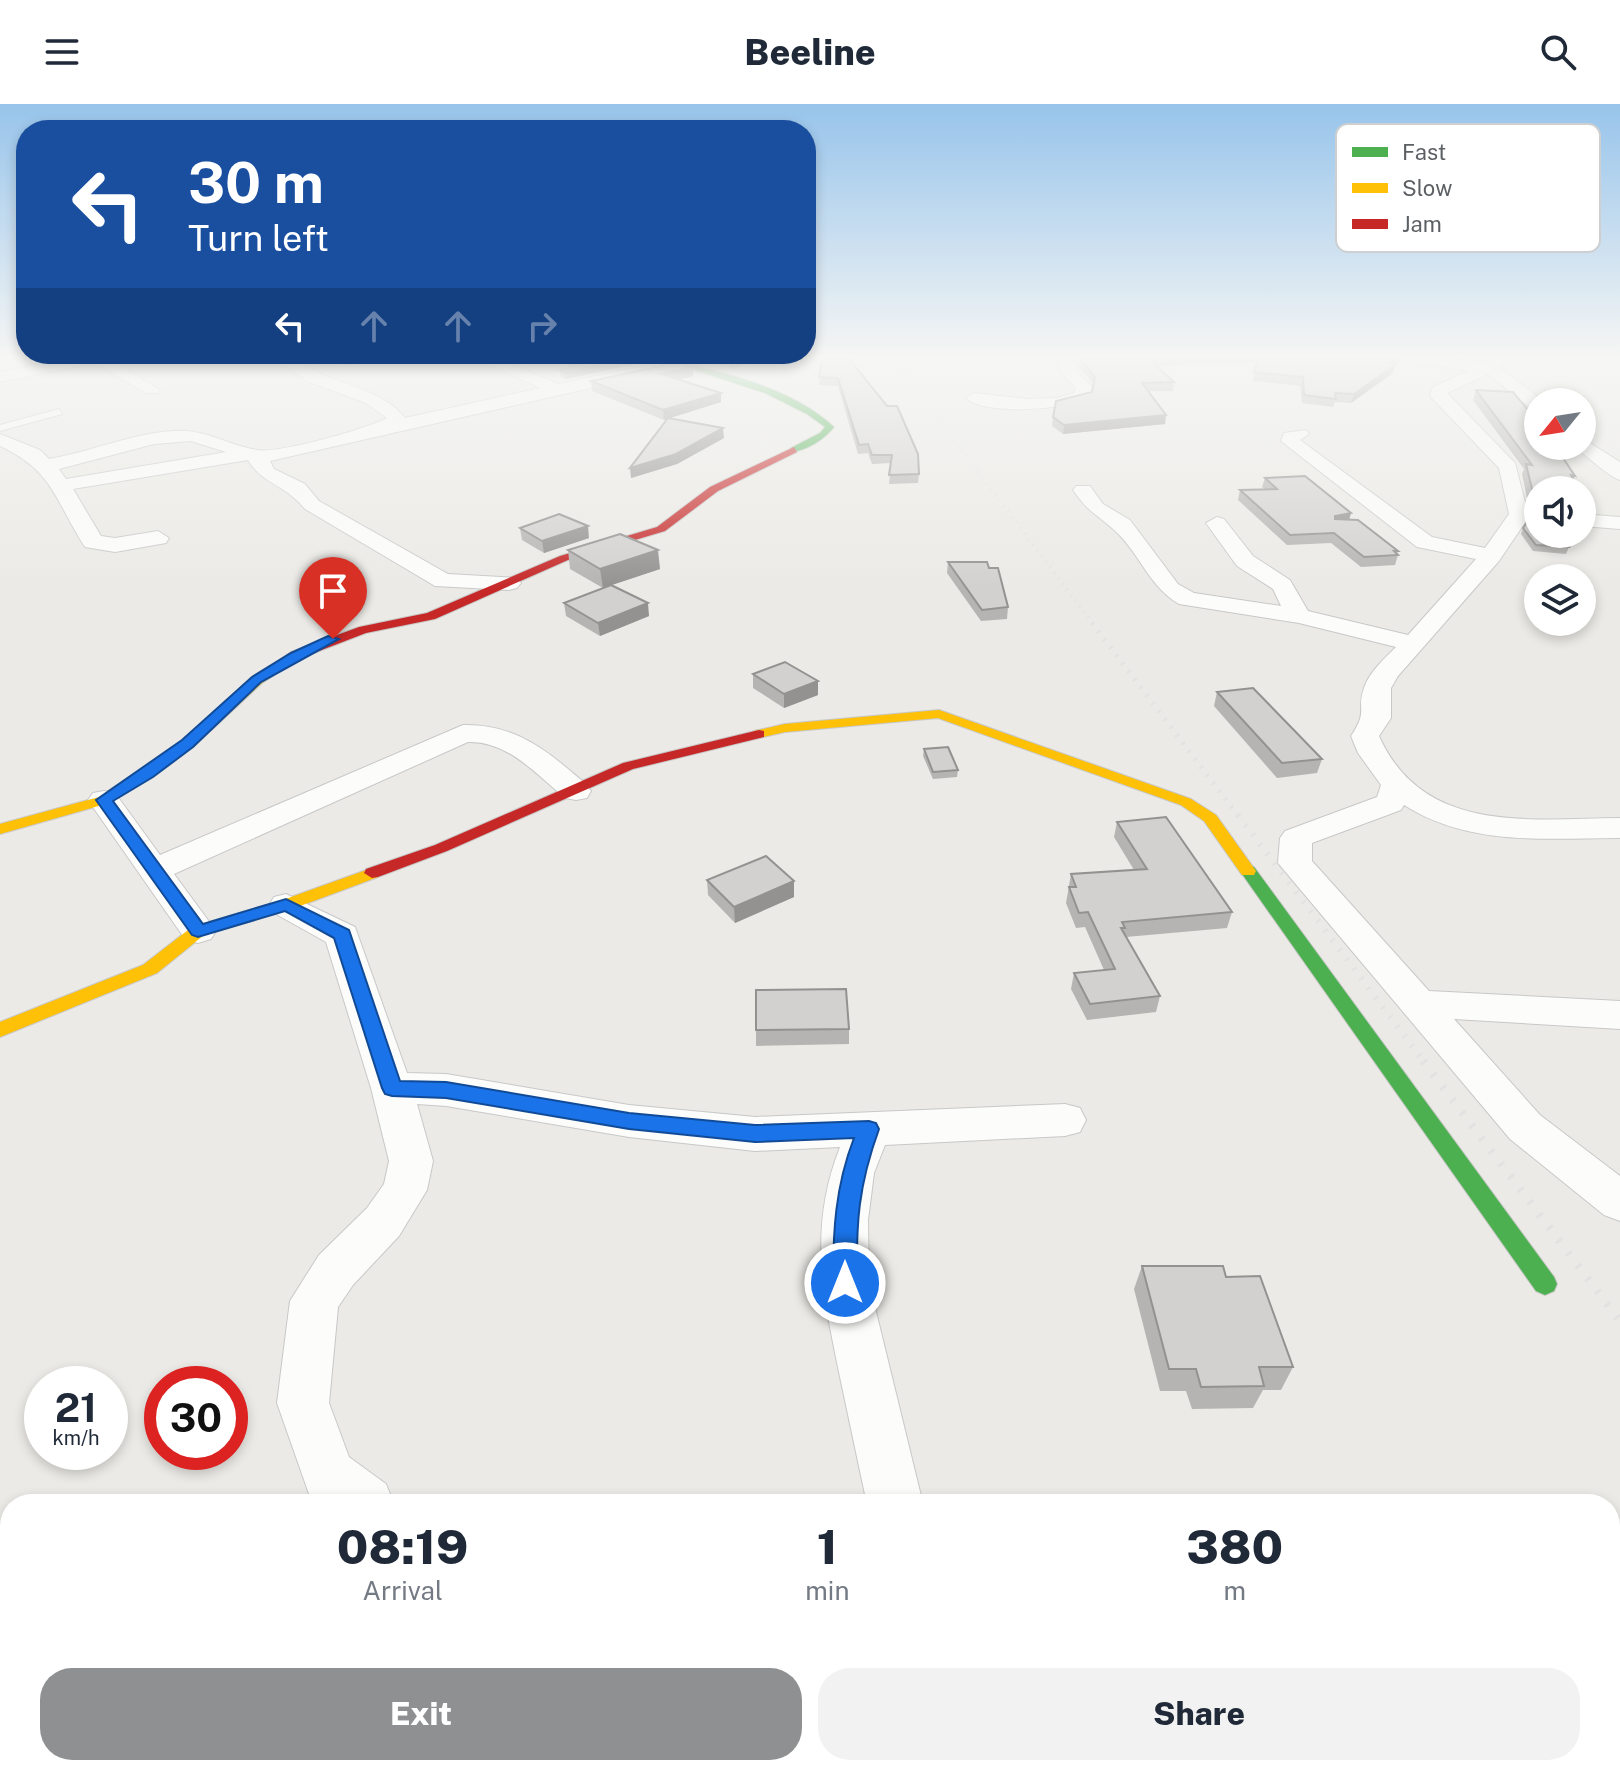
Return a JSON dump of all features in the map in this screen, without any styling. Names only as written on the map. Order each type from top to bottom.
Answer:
[{"type":"street","points":[[61,485],[253,456],[362,433]]},
{"type":"street","points":[[0,829],[104,800],[188,744],[257,680],[296,655],[363,630],[431,616],[564,558],[661,529],[714,489],[825,433]]},
{"type":"street","points":[[1474,433],[1508,467],[1524,503]]},
{"type":"street","points":[[1300,434],[1290,437],[1290,441],[1425,542],[1491,556]]},
{"type":"street","points":[[45,466],[116,450],[139,440],[180,436],[208,438],[253,456],[267,473],[298,488],[312,505],[443,581],[509,583]]},
{"type":"street","points":[[0,439],[33,454],[45,466],[61,485],[93,542],[115,545],[158,538]]},
{"type":"street","points":[[1596,454],[1620,474]]},
{"type":"street","points":[[1083,490],[1096,508],[1122,525],[1170,589],[1187,599],[1299,616],[1414,644]]},
{"type":"street","points":[[1524,513],[1520,514],[1491,556],[1388,671],[1377,688],[1377,718],[1365,736],[1369,749],[1397,783],[1434,811],[1482,826],[1620,828]]},
{"type":"street","points":[[1596,521],[1620,523]]},
{"type":"street","points":[[1217,523],[1245,561],[1282,585],[1299,616]]},
{"type":"street","points":[[0,1030],[150,969],[198,931],[286,905],[441,848],[628,766],[785,728],[939,714],[1186,802],[1210,818],[1545,1284]]},
{"type":"street","points":[[154,870],[463,734],[485,731],[506,737],[576,791]]},
{"type":"street","points":[[1397,783],[1390,803],[1296,838],[1295,863],[1525,1127],[1620,1202]]},
{"type":"street","points":[[104,800],[198,931]]},
{"type":"street","points":[[286,905],[342,935],[392,1088],[411,1161],[405,1190],[383,1222],[336,1270],[314,1301],[303,1403],[328,1475],[353,1494]]},
{"type":"street","points":[[1417,1004],[1620,1015]]},
{"type":"street","points":[[392,1088],[446,1090],[629,1121],[755,1134],[1065,1120]]},
{"type":"street","points":[[869,1129],[852,1173],[846,1208],[845,1283],[893,1494]]},
{"type":"building","points":[[657,433],[714,433],[676,454],[630,468]]},
{"type":"building","points":[[855,433],[909,433],[918,454],[919,474],[889,475],[892,455],[872,455],[868,444],[859,445]]},
{"type":"building","points":[[1508,433],[1524,433],[1524,454]]},
{"type":"building","points":[[1528,460],[1564,460],[1575,476],[1529,476],[1526,464],[1532,465]]},
{"type":"building","points":[[1305,476],[1351,513],[1335,516],[1335,519],[1358,520],[1398,551],[1394,551],[1398,555],[1364,557],[1334,533],[1290,535],[1240,490],[1277,489],[1265,478]]},
{"type":"building","points":[[559,514],[588,526],[542,541],[520,528]]},
{"type":"building","points":[[620,534],[658,550],[600,569],[568,550]]},
{"type":"building","points":[[948,562],[987,562],[989,568],[998,568],[1008,607],[982,610]]},
{"type":"building","points":[[611,585],[648,603],[598,623],[564,603]]},
{"type":"building","points":[[785,662],[818,681],[784,694],[753,674]]},
{"type":"building","points":[[1253,688],[1322,759],[1282,763],[1217,692]]},
{"type":"building","points":[[948,747],[958,770],[933,772],[924,749]]},
{"type":"building","points":[[1166,817],[1232,912],[1122,922],[1125,928],[1121,928],[1160,996],[1090,1004],[1074,973],[1115,969],[1088,912],[1079,913],[1069,887],[1076,887],[1071,874],[1147,869],[1117,822]]},
{"type":"building","points":[[766,856],[794,881],[734,907],[707,880]]},
{"type":"building","points":[[846,989],[849,1029],[756,1030],[756,990]]},
{"type":"building","points":[[1142,1266],[1223,1266],[1226,1277],[1260,1276],[1293,1367],[1259,1367],[1264,1386],[1201,1387],[1196,1369],[1169,1369]]},
{"type":"railway","points":[[949,433],[980,474]]},
{"type":"railway","points":[[978,472],[1094,625]]},
{"type":"railway","points":[[1092,623],[1239,817]]},
{"type":"railway","points":[[1238,815],[1425,1063]]},
{"type":"railway","points":[[1423,1061],[1620,1321]]},
{"type":"traffic: fast","points":[[794,450],[825,433]]},
{"type":"traffic: fast","points":[[1248,871],[1545,1284]]},
{"type":"traffic: slow","points":[[0,829],[104,800],[188,744],[257,680],[281,664]]},
{"type":"traffic: slow","points":[[759,734],[785,728],[939,714],[1186,802],[1210,818],[1248,871]]},
{"type":"traffic: slow","points":[[0,1030],[150,969],[198,931],[286,905],[372,873]]},
{"type":"traffic: jam","points":[[281,664],[296,655],[363,630],[431,616],[564,558],[661,529],[714,489],[794,450]]},
{"type":"traffic: jam","points":[[372,873],[441,848],[628,766],[759,734]]},
{"type":"route","points":[[333,639],[296,655],[257,680],[188,744],[104,800],[198,931],[286,905],[342,935],[392,1088],[446,1090],[629,1121],[755,1134],[869,1129],[852,1173],[845,1220],[845,1283]]}]
